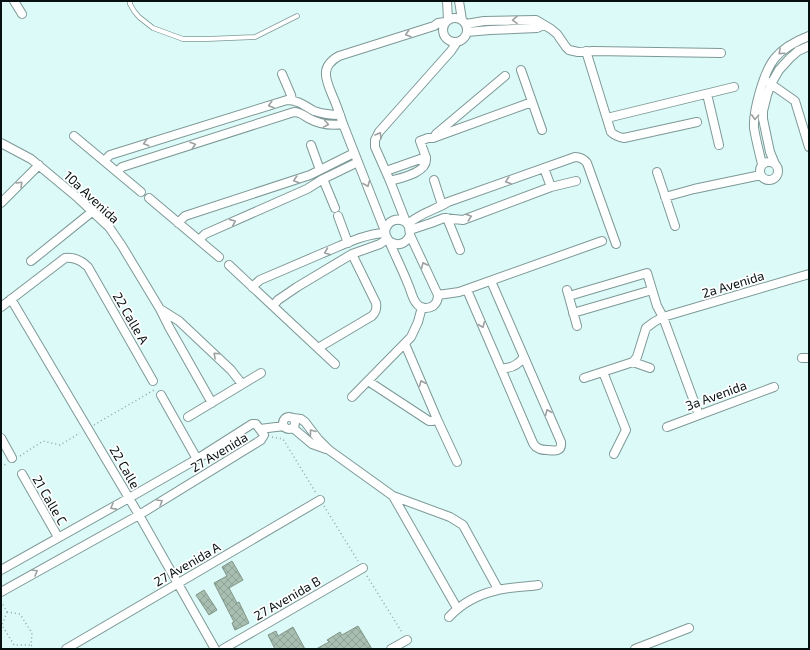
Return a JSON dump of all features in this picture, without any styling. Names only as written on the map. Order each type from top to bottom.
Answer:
[{"type":"street","points":[[14,1],[22,14]]},
{"type":"street","points":[[447,1],[447,21],[443,28],[444,35],[448,40],[457,42],[463,40],[467,32],[467,26],[464,22],[459,1]]},
{"type":"street","points":[[457,42],[452,51],[376,136],[375,140],[375,147],[408,228],[438,295],[438,300],[433,306],[426,308],[419,306],[414,301],[354,154],[326,79],[326,69],[331,61],[339,56],[434,26],[438,23],[447,21],[450,18],[457,17],[464,22],[536,20],[557,34],[569,50],[578,52],[721,53]]},
{"type":"street","points":[[467,32],[537,28],[544,25]]},
{"type":"street","points":[[665,197],[694,189],[760,175],[766,179],[773,179],[778,171],[770,152],[763,119],[768,82],[767,72],[775,58],[789,46],[795,41],[809,36]]},
{"type":"street","points":[[760,175],[760,168],[762,164],[754,120],[758,96],[768,82],[787,61],[798,51],[809,46]]},
{"type":"street","points":[[586,52],[611,132],[614,135],[624,138],[697,122]]},
{"type":"street","points":[[521,70],[542,130]]},
{"type":"street","points":[[282,74],[292,100]]},
{"type":"street","points":[[433,138],[505,76]]},
{"type":"street","points":[[768,82],[795,102],[809,147]]},
{"type":"street","points":[[607,118],[734,87]]},
{"type":"street","points":[[707,94],[719,145]]},
{"type":"street","points":[[104,161],[110,154],[284,101],[292,100],[320,113],[328,115],[340,115]]},
{"type":"street","points":[[390,181],[421,170],[426,163],[426,158],[420,141],[433,138],[532,102]]},
{"type":"street","points":[[117,172],[122,167],[294,112],[299,112],[309,119],[321,124],[343,124]]},
{"type":"street","points":[[74,136],[141,192]]},
{"type":"street","name":"10a Avenida","points":[[1,143],[31,159],[93,211],[109,227],[160,309],[168,327],[212,403]]},
{"type":"street","points":[[311,145],[320,170]]},
{"type":"street","points":[[178,223],[185,216],[310,175],[354,154]]},
{"type":"street","points":[[252,287],[260,280],[363,237],[377,234],[387,236],[394,244],[405,242],[408,228],[414,218],[424,213],[448,202],[575,157],[582,158],[587,163],[616,244]]},
{"type":"street","points":[[386,171],[426,158]]},
{"type":"street","points":[[199,240],[205,234],[307,189],[358,162]]},
{"type":"street","points":[[762,164],[769,162],[775,164]]},
{"type":"street","points":[[1,203],[38,165]]},
{"type":"street","points":[[544,168],[551,187]]},
{"type":"street","points":[[657,172],[675,226]]},
{"type":"street","points":[[324,179],[348,243]]},
{"type":"street","points":[[434,180],[442,205]]},
{"type":"street","points":[[408,228],[431,224],[444,218],[463,220],[551,187],[576,181]]},
{"type":"street","points":[[149,198],[219,257]]},
{"type":"street","points":[[31,260],[93,211]]},
{"type":"street","points":[[447,218],[460,250]]},
{"type":"street","points":[[273,306],[278,300],[297,286],[352,254],[380,244],[387,236],[387,225],[392,221],[398,219],[403,221],[408,228]]},
{"type":"street","points":[[438,295],[467,290],[602,241]]},
{"type":"street","points":[[318,348],[372,316],[376,310],[376,303],[352,254]]},
{"type":"street","name":"22 Calle A","points":[[11,299],[65,258],[69,257],[79,260],[88,267],[153,381]]},
{"type":"street","points":[[229,265],[335,364]]},
{"type":"street","points":[[577,326],[568,293],[646,273],[657,306],[663,317],[699,415]]},
{"type":"street","name":"2a Avenida","points":[[633,362],[637,357],[646,328],[663,317],[809,274]]},
{"type":"street","points":[[467,290],[534,445],[541,450],[559,450],[561,442],[491,281]]},
{"type":"street","points":[[574,313],[652,290]]},
{"type":"street","points":[[1,307],[11,299]]},
{"type":"street","name":"22 Calle","points":[[11,299],[139,515],[215,649]]},
{"type":"street","points":[[352,397],[411,337],[418,322],[422,307]]},
{"type":"street","name":"10a Avenida","points":[[160,309],[179,321],[231,370],[242,384]]},
{"type":"street","points":[[405,344],[457,462]]},
{"type":"street","points":[[501,368],[510,368],[518,364],[524,357]]},
{"type":"street","points":[[584,378],[633,362],[650,368]]},
{"type":"street","points":[[603,372],[626,430],[614,454]]},
{"type":"street","points":[[188,417],[261,373]]},
{"type":"street","points":[[368,381],[429,421],[437,419]]},
{"type":"street","name":"3a Avenida","points":[[667,427],[774,387]]},
{"type":"street","points":[[161,395],[197,458]]},
{"type":"street","points":[[284,426],[283,422],[289,417],[301,419],[329,450],[393,496],[450,517],[462,525],[498,589]]},
{"type":"street","points":[[284,426],[289,430],[293,428],[296,423],[293,418]]},
{"type":"street","name":"27 Avenida","points":[[1,570],[129,498],[252,424],[256,424],[262,432],[261,440],[139,515],[1,592]]},
{"type":"street","points":[[262,432],[284,426]]},
{"type":"street","points":[[293,428],[312,444],[329,450]]},
{"type":"street","points":[[1,438],[12,458]]},
{"type":"street","name":"21 Calle C","points":[[22,474],[58,537]]},
{"type":"street","points":[[393,496],[457,608]]},
{"type":"street","name":"27 Avenida A","points":[[66,649],[320,500]]},
{"type":"street","name":"27 Avenida B","points":[[223,649],[363,568]]},
{"type":"street","points":[[449,617],[457,608],[472,599],[498,589],[538,585]]},
{"type":"street","points":[[635,649],[689,628]]},
{"type":"street","points":[[391,649],[407,640]]},
{"type":"lane","points":[[130,1],[130,4],[139,17],[153,28],[183,39],[207,40],[255,36],[297,16]]},
{"type":"path","points":[[262,432],[283,439],[407,640]]},
{"type":"path","points":[[1,601],[7,612],[2,625],[14,645],[31,645]]},
{"type":"path","points":[[7,612],[20,614],[32,633],[31,645],[34,649]]},
{"type":"building","points":[[232,561],[243,580],[229,588],[237,603],[239,602],[249,623],[235,630],[232,623],[234,622],[214,583],[227,576],[222,567]]},
{"type":"building","points":[[204,590],[217,610],[209,615],[196,595]]},
{"type":"building","points":[[358,626],[372,649],[316,649],[329,642],[327,640],[340,632],[342,635]]},
{"type":"building","points":[[293,627],[305,649],[275,649],[268,635],[276,631],[278,636]]}]
